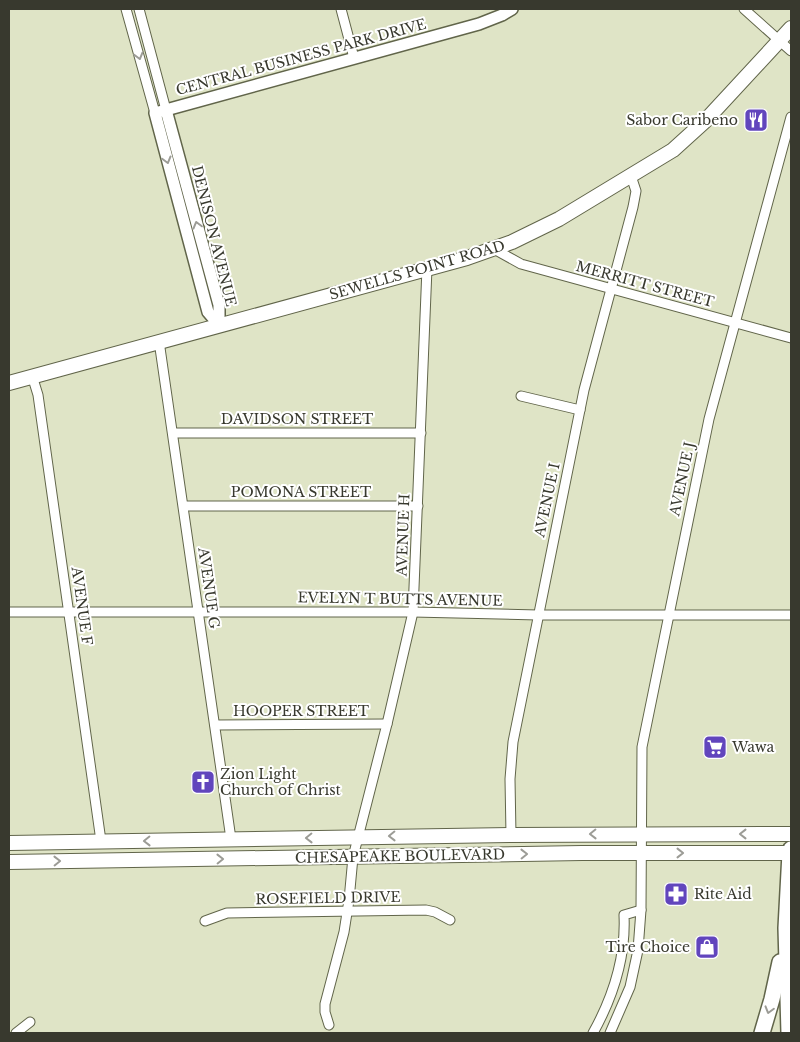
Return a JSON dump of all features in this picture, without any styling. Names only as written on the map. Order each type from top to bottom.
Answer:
[{"type":"main road","name":"SEWELLS POINT ROAD","points":[[9,383],[494,249],[559,219],[673,150],[687,139],[791,28]]},
{"type":"main road","name":"CHESAPEAKE BOULEVARD","points":[[9,843],[511,835],[791,834]]},
{"type":"main road","name":"CHESAPEAKE BOULEVARD","points":[[9,862],[352,856],[791,852]]},
{"type":"main road","points":[[789,1033],[786,928],[791,852]]},
{"type":"main road","points":[[762,1033],[772,999],[786,928]]},
{"type":"street","name":"DENISON AVENUE","points":[[126,9],[160,112]]},
{"type":"street","name":"DENISON AVENUE","points":[[138,9],[160,112],[208,312],[218,325]]},
{"type":"street","points":[[341,9],[354,58]]},
{"type":"street","name":"CENTRAL BUSINESS PARK DRIVE","points":[[160,112],[479,24],[512,9]]},
{"type":"street","points":[[744,9],[791,51]]},
{"type":"street","name":"AVENUE J","points":[[610,1033],[630,986],[638,950],[641,910],[642,747],[709,419],[791,117]]},
{"type":"street","name":"AVENUE I","points":[[511,835],[510,770],[513,742],[580,410],[633,207],[636,192],[632,176]]},
{"type":"street","name":"MERRITT STREET","points":[[494,249],[521,264],[791,338]]},
{"type":"street","name":"AVENUE H","points":[[329,1025],[325,1004],[347,911],[352,856],[387,724],[413,612],[427,268]]},
{"type":"street","name":"AVENUE G","points":[[159,341],[231,840]]},
{"type":"street","name":"AVENUE F","points":[[29,377],[34,382],[38,396],[101,842]]},
{"type":"street","points":[[521,396],[580,410]]},
{"type":"street","name":"DAVIDSON STREET","points":[[173,433],[421,433]]},
{"type":"street","name":"POMONA STREET","points":[[184,506],[418,506]]},
{"type":"street","name":"EVELYN T BUTTS AVENUE","points":[[9,612],[198,611],[669,616],[791,615]]},
{"type":"street","name":"HOOPER STREET","points":[[214,726],[387,724]]},
{"type":"street","name":"ROSEFIELD DRIVE","points":[[205,921],[227,913],[426,910],[443,915],[450,920]]},
{"type":"street","points":[[593,1033],[603,1015],[618,970],[624,944],[624,915],[641,910]]},
{"type":"street","points":[[16,1033],[30,1022]]},
{"type":"place","name":"Sabor Caribeno","points":[[756,120]]},
{"type":"place","name":"Wawa","points":[[715,747]]},
{"type":"place","name":"Zion Light Church of Christ","points":[[203,782]]},
{"type":"place","name":"Rite Aid","points":[[676,894]]},
{"type":"place","name":"Tire Choice","points":[[707,947]]}]
